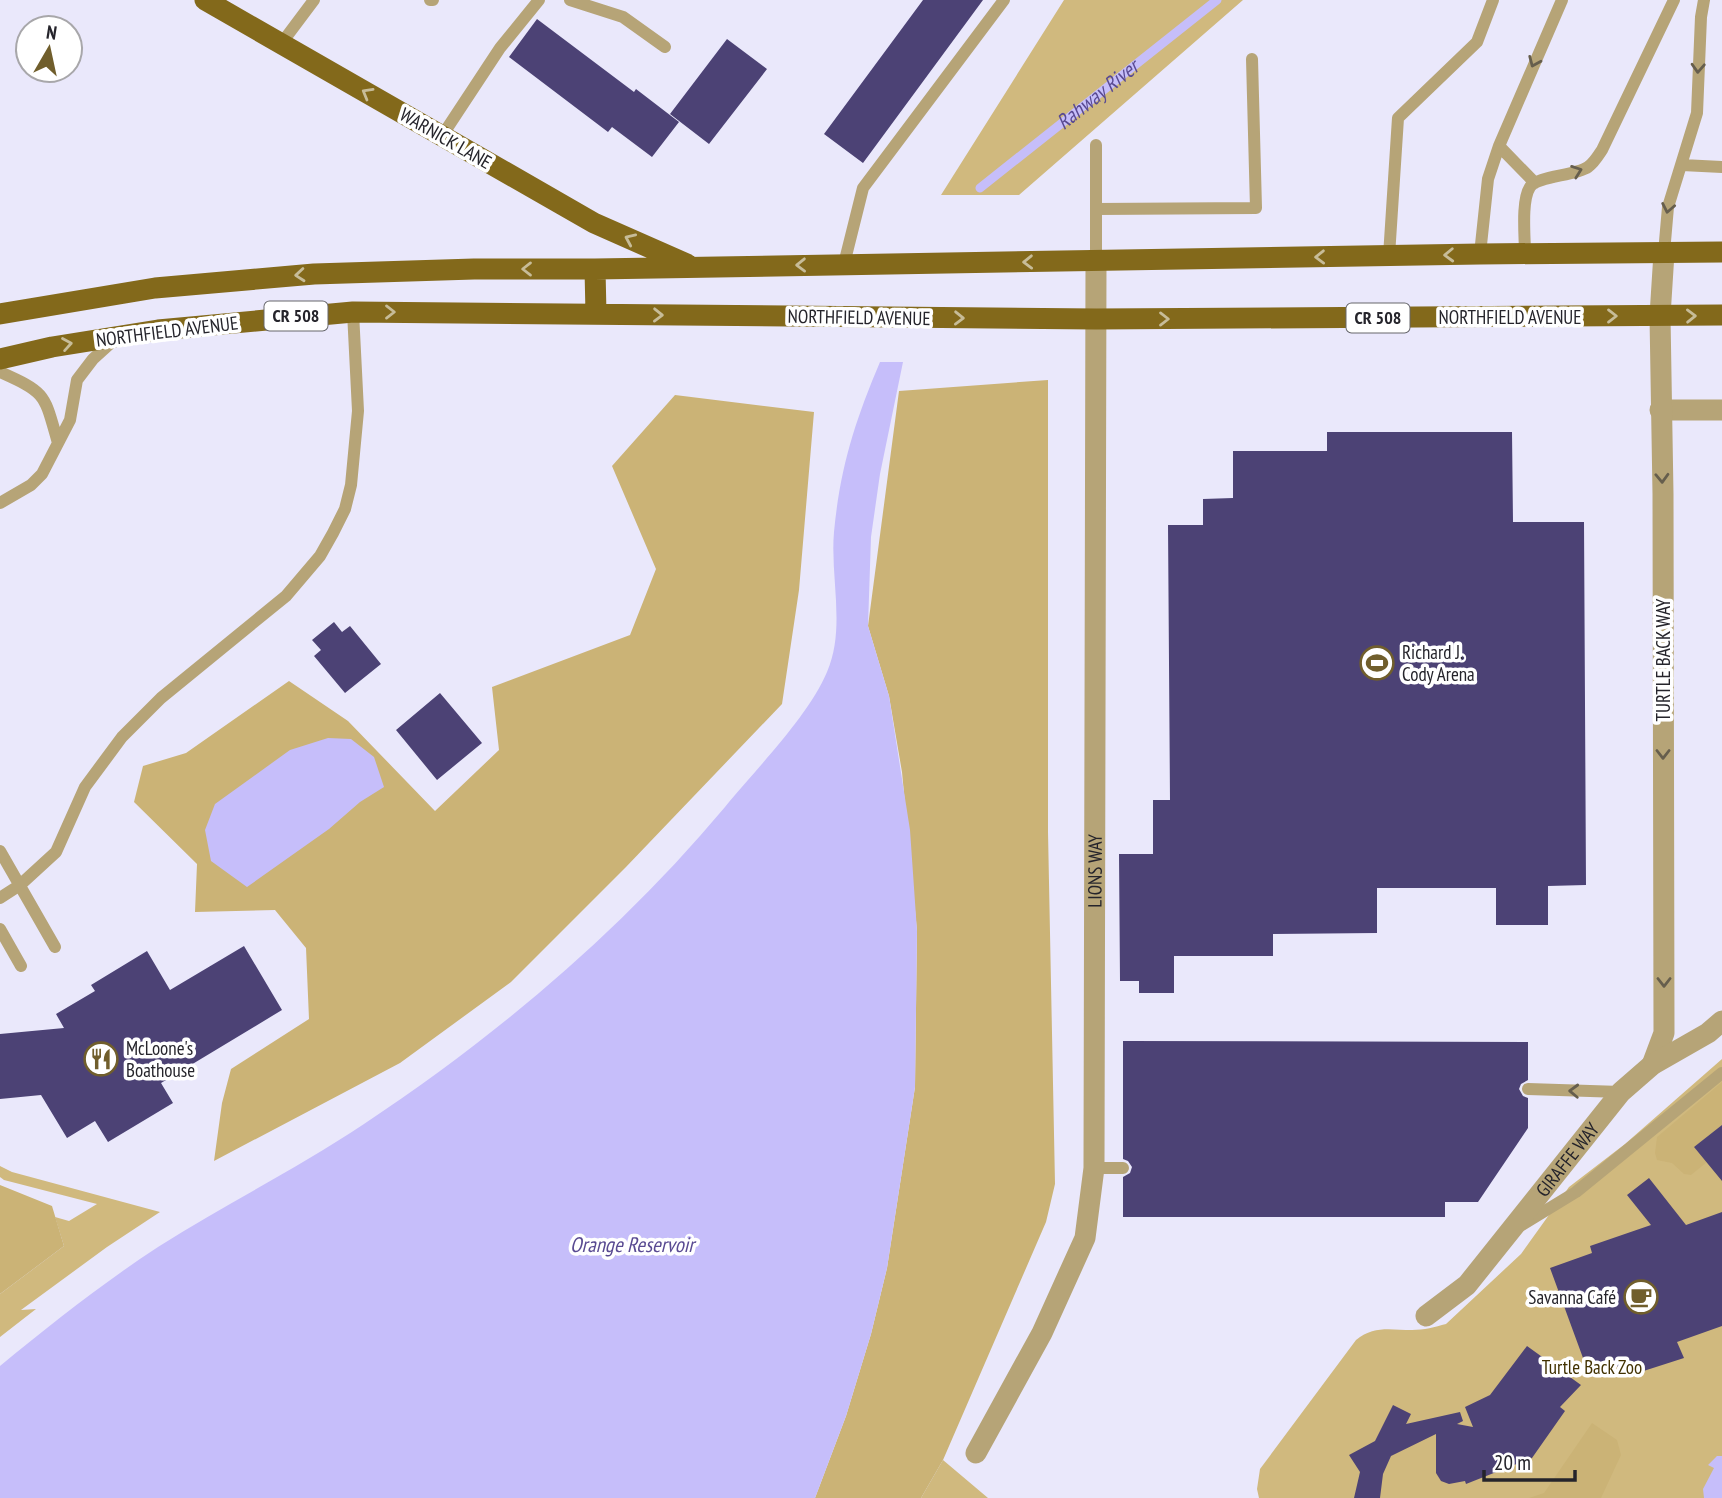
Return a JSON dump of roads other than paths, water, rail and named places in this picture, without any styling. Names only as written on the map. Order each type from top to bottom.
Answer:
[{"type":"main road","name":"WARNICK LANE","points":[[205,0],[594,223],[693,266]]},
{"type":"main road","name":"CR 508","points":[[0,314],[155,288],[314,274],[474,269],[1722,252]]},
{"type":"main road","points":[[595,269],[596,314]]},
{"type":"main road","name":"NORTHFIELD AVENUE","points":[[0,359],[119,335],[354,312],[1096,319],[1722,315]]},
{"type":"street","name":"TURTLE BACK WAY","points":[[1652,1065],[1664,1033],[1660,316],[1664,253]]},
{"type":"street","name":"LIONS WAY","points":[[976,1453],[1042,1333],[1085,1238],[1094,1168],[1096,261]]},
{"type":"street","points":[[1660,410],[1722,410]]},
{"type":"street","name":"GIRAFFE WAY","points":[[1426,1316],[1467,1285],[1513,1231],[1621,1092],[1652,1065],[1722,1021]]},
{"type":"lane","points":[[281,44],[314,0]]},
{"type":"lane","points":[[442,136],[500,48],[539,0]]},
{"type":"lane","points":[[570,0],[623,17],[665,47]]},
{"type":"lane","points":[[844,264],[863,188],[1004,0]]},
{"type":"lane","points":[[1389,256],[1398,118],[1477,42],[1493,0]]},
{"type":"lane","points":[[1480,254],[1488,179],[1499,146],[1562,0]]},
{"type":"lane","points":[[1525,254],[1526,202],[1530,188],[1535,183],[1572,174],[1590,166],[1602,150],[1674,0]]},
{"type":"lane","points":[[1664,253],[1668,207],[1697,113],[1704,0]]},
{"type":"lane","points":[[1096,209],[1256,208],[1252,60]]},
{"type":"lane","points":[[1096,145],[1096,261]]},
{"type":"lane","points":[[1499,146],[1535,183]]},
{"type":"lane","points":[[1682,165],[1722,167]]},
{"type":"lane","points":[[0,898],[20,886],[56,852],[85,787],[122,737],[162,698],[286,596],[320,556],[345,509],[351,485],[358,411],[354,312]]},
{"type":"lane","points":[[0,503],[25,489],[42,474],[70,420],[78,380],[93,359],[119,335]]},
{"type":"lane","points":[[0,372],[33,386],[47,401],[58,443]]},
{"type":"lane","points":[[0,851],[55,947]]},
{"type":"lane","points":[[0,929],[21,966]]},
{"type":"lane","points":[[1513,1231],[1576,1192],[1722,1073]]},
{"type":"lane","points":[[1528,1089],[1621,1092]]},
{"type":"lane","points":[[1094,1168],[1123,1168]]},
{"type":"water","name":"Orange Reservoir","points":[[880,362],[903,362],[880,474],[871,537],[868,626],[889,696],[910,830],[917,931],[915,1087],[887,1268],[871,1334],[846,1416],[815,1498],[0,1498],[0,1366],[78,1304],[138,1261],[364,1124],[414,1090],[510,1017],[556,979],[644,896],[685,853],[795,724],[818,689],[833,655],[837,620],[833,549],[840,487],[856,425]]},
{"type":"water","points":[[328,738],[351,739],[374,757],[384,787],[247,887],[211,861],[205,830],[215,804],[290,750]]},
{"type":"water","points":[[1717,1456],[1722,1456],[1722,1498],[1704,1498],[1703,1489],[1714,1468],[1708,1465]]},
{"type":"waterway","name":"Rahway River","points":[[980,188],[1217,0]]},
{"type":"place","name":"Richard J. Cody Arena","points":[[1377,663]]},
{"type":"place","name":"McLoone's Boathouse","points":[[101,1059]]},
{"type":"place","name":"Savanna Café","points":[[1641,1297]]},
{"type":"park label","name":"Turtle Back Zoo","points":[[1592,1367]]}]
